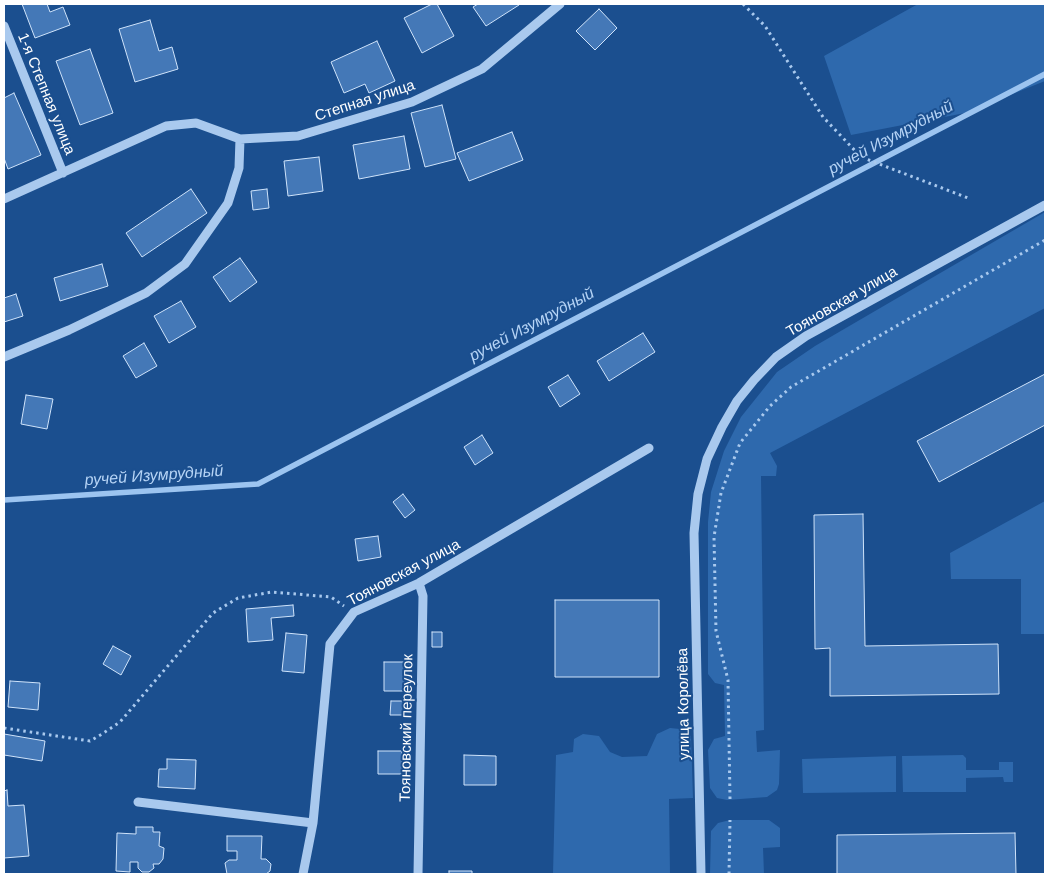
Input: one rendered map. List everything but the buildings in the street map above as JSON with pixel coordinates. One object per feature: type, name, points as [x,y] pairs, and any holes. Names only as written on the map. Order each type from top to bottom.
[{"type":"street","name":"Степная улица","points":[[4,199],[166,126],[196,123],[240,138],[298,136],[412,102],[482,68],[560,4]]},
{"type":"street","name":"1-я Степная улица","points":[[4,26],[63,173]]},
{"type":"street","points":[[4,357],[70,330],[146,293],[185,264],[228,203],[238,168],[240,138]]},
{"type":"street","name":"Тояновская улица","points":[[694,533],[698,494],[707,459],[737,401],[776,357],[806,336],[1045,205]]},
{"type":"street","name":"Тояновская улица","points":[[303,874],[313,823],[330,644],[354,612],[419,583],[648,448]]},
{"type":"street","name":"улица Королёва","points":[[694,533],[701,874]]},
{"type":"street","name":"Тояновский переулок","points":[[418,874],[423,596],[419,583]]},
{"type":"street","points":[[138,802],[313,823]]},
{"type":"path","points":[[743,4],[765,26],[823,117],[861,157],[968,198]]},
{"type":"path","points":[[730,800],[728,680],[716,631],[714,538],[721,493],[740,443],[770,406],[791,387],[1045,240]]},
{"type":"path","points":[[4,728],[90,741],[120,722],[213,612],[238,598],[272,592],[331,597],[354,612]]},
{"type":"path","points":[[729,874],[730,820]]},
{"type":"shaded area","points":[[918,4],[1045,4],[1045,81],[965,113],[851,135],[824,56]]},
{"type":"shaded area","points":[[1045,212],[1045,308],[770,453],[777,466],[776,476],[761,476],[764,730],[756,731],[757,752],[780,750],[779,784],[777,790],[767,797],[727,800],[717,798],[710,788],[708,750],[714,739],[725,736],[724,685],[715,683],[708,674],[708,522],[711,492],[724,451],[741,417],[777,372],[815,346]]},
{"type":"shaded area","points":[[1045,501],[1045,634],[1021,634],[1021,579],[951,579],[950,553]]},
{"type":"shaded area","points":[[670,728],[680,729],[691,736],[693,798],[669,799],[670,874],[553,874],[556,755],[573,752],[574,739],[583,734],[599,736],[610,752],[622,757],[647,756],[657,734]]},
{"type":"shaded area","points":[[963,755],[966,758],[966,770],[999,770],[999,762],[1013,762],[1013,782],[1004,782],[1003,777],[966,778],[966,792],[903,792],[902,756]]},
{"type":"shaded area","points":[[896,756],[896,792],[803,793],[802,759]]},
{"type":"shaded area","points":[[730,820],[769,820],[780,828],[780,847],[763,848],[764,874],[710,874],[711,831],[718,823]]},
{"type":"waterway","name":"ручей Изумрудный","points":[[4,500],[258,484],[1045,74]]}]
